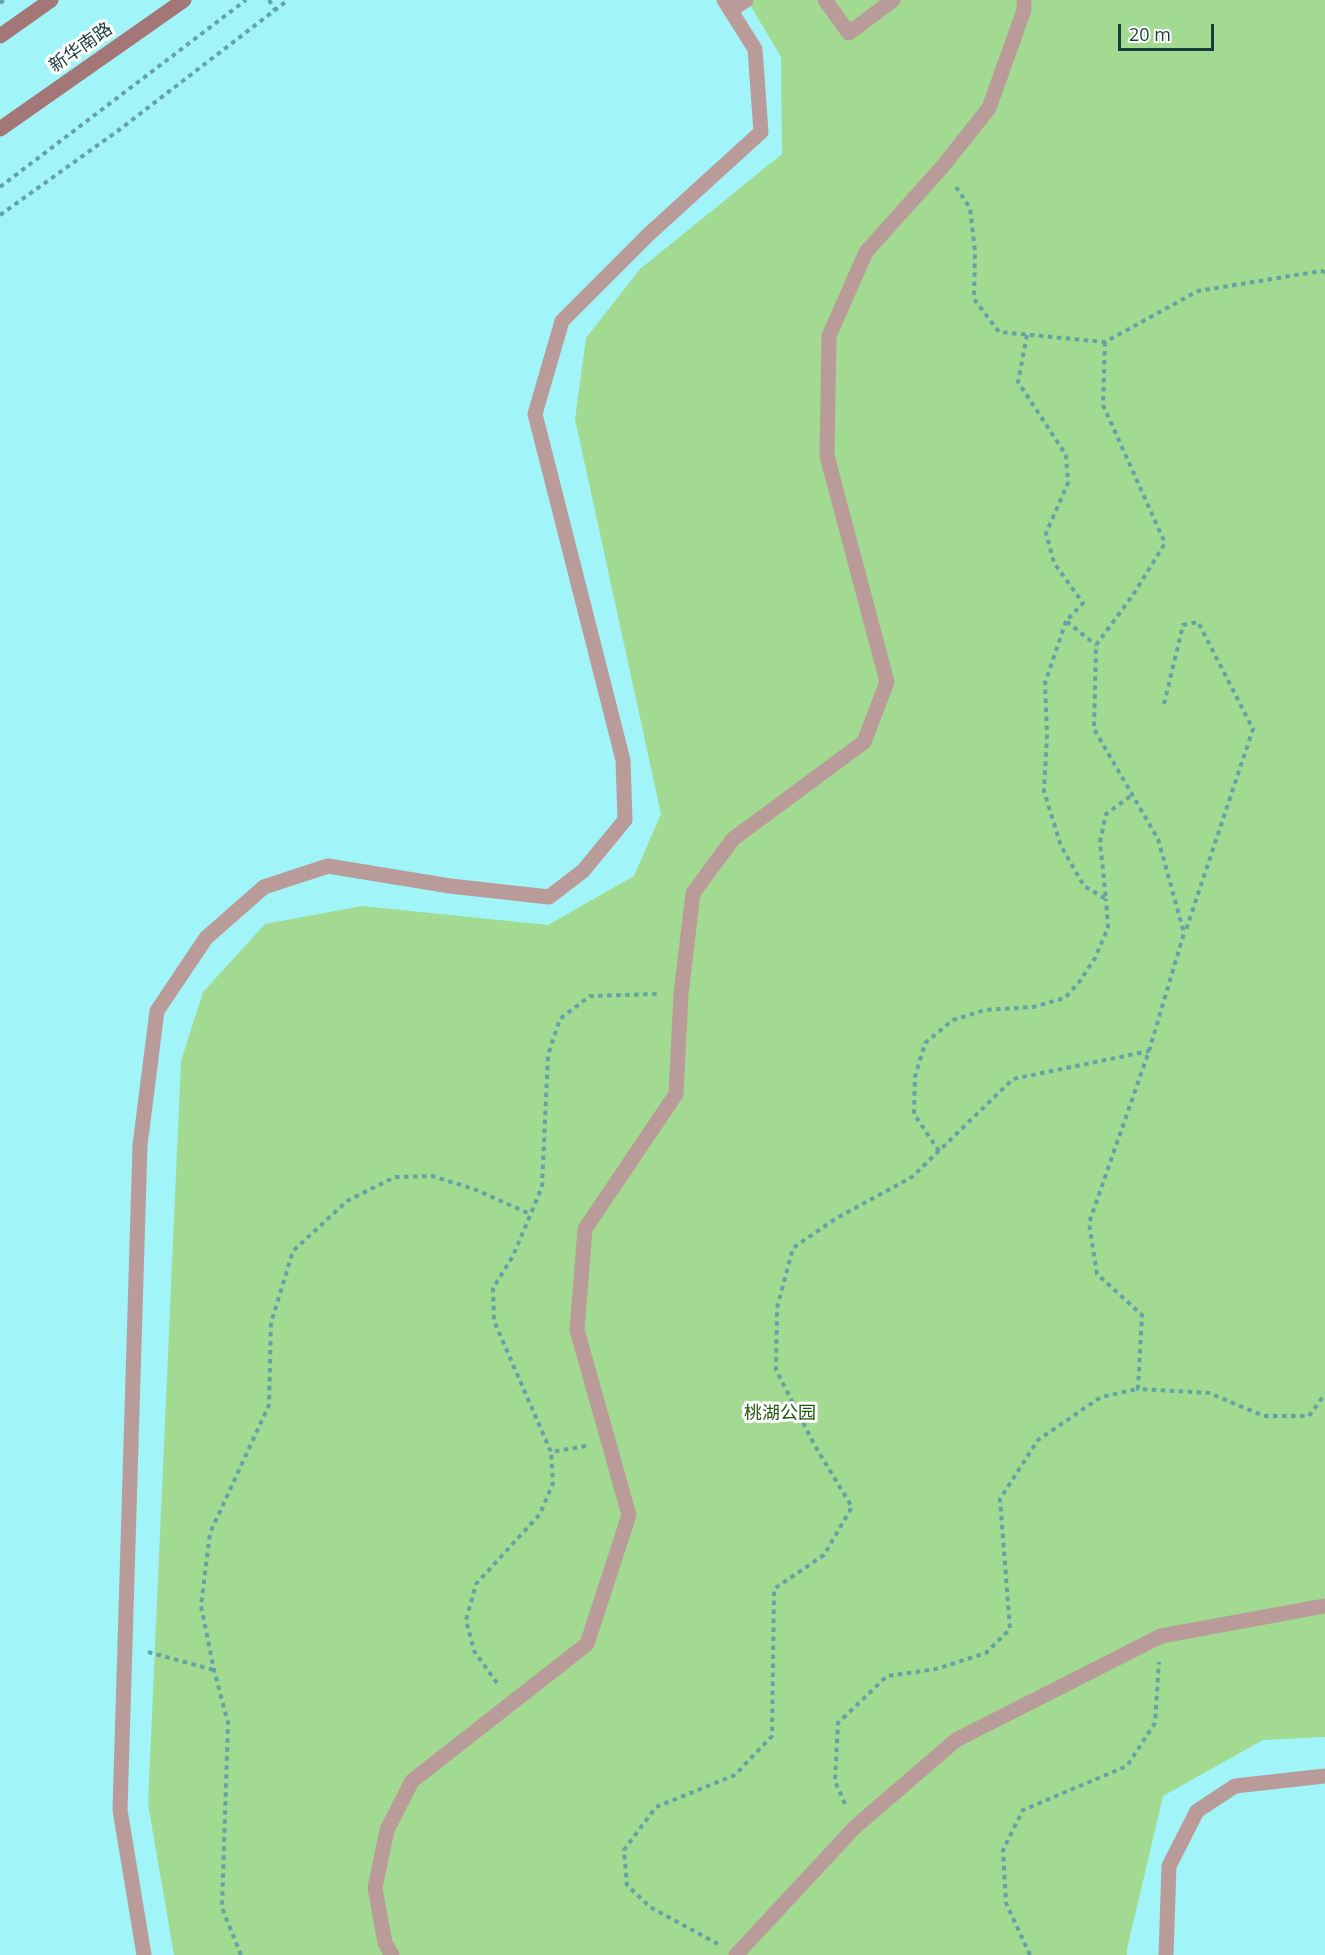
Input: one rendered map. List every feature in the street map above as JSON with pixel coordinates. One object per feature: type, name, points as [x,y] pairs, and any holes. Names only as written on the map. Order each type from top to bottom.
[{"type":"main road","points":[[0,36],[51,0]]},
{"type":"main road","name":"新华南路","points":[[0,129],[184,0]]},
{"type":"street","points":[[144,1955],[120,1810],[140,1145],[158,1011],[206,938],[264,887],[328,866],[450,886],[549,897],[583,871],[625,820],[623,760],[535,414],[562,321],[649,234],[761,132],[755,49],[727,5],[746,0]]},
{"type":"street","points":[[825,0],[849,33],[893,0]]},
{"type":"street","points":[[392,1955],[385,1942],[375,1888],[387,1830],[412,1781],[587,1644],[629,1515],[577,1330],[585,1229],[676,1094],[681,994],[693,893],[733,839],[864,742],[887,682],[827,456],[829,336],[866,252],[943,166],[989,108],[1024,10],[1024,0]]},
{"type":"street","points":[[736,1955],[855,1827],[956,1740],[1161,1636],[1325,1606]]},
{"type":"street","points":[[1166,1955],[1169,1866],[1197,1811],[1235,1786],[1325,1776]]},
{"type":"path","points":[[0,187],[246,0]]},
{"type":"path","points":[[269,0],[275,10]]},
{"type":"path","points":[[0,216],[119,130],[288,0]]},
{"type":"path","points":[[943,166],[970,208],[975,252],[974,299],[999,332],[1106,342],[1198,291],[1325,272]]},
{"type":"path","points":[[1027,334],[1018,382],[1066,455],[1068,483],[1046,533],[1054,562],[1083,603],[1066,621],[1045,683],[1047,735],[1044,791],[1060,846],[1083,886],[1106,900]]},
{"type":"path","points":[[1106,342],[1103,405],[1165,543],[1133,595],[1096,645],[1094,729],[1158,838],[1184,933]]},
{"type":"path","points":[[1066,621],[1096,645]]},
{"type":"path","points":[[1138,1389],[1142,1315],[1098,1274],[1089,1223],[1149,1051],[1184,933],[1253,729],[1198,622],[1183,625],[1164,704]]},
{"type":"path","points":[[939,1151],[914,1114],[915,1077],[925,1043],[953,1020],[985,1010],[1033,1007],[1065,998],[1080,981],[1095,957],[1108,928],[1100,842],[1106,814],[1132,795]]},
{"type":"path","points":[[511,1704],[474,1651],[466,1620],[476,1584],[540,1514],[553,1483],[551,1452],[494,1321],[493,1288],[513,1256],[542,1187],[548,1055],[560,1019],[590,996],[681,994]]},
{"type":"path","points":[[736,1955],[650,1907],[642,1900],[627,1885],[624,1850],[656,1807],[735,1775],[772,1736],[774,1589],[824,1555],[852,1507],[815,1446],[776,1370],[777,1308],[793,1248],[834,1219],[912,1178],[1013,1079],[1149,1051]]},
{"type":"path","points":[[241,1955],[222,1908],[228,1723],[201,1606],[210,1533],[269,1405],[271,1323],[293,1251],[347,1201],[395,1177],[432,1176],[474,1189],[530,1214]]},
{"type":"path","points":[[855,1827],[835,1780],[838,1723],[887,1676],[936,1669],[986,1653],[1010,1629],[1000,1499],[1038,1440],[1101,1397],[1138,1389],[1209,1393],[1264,1416],[1309,1416],[1325,1394]]},
{"type":"path","points":[[551,1452],[608,1443]]},
{"type":"path","points":[[1030,1955],[1006,1902],[1003,1850],[1023,1810],[1127,1766],[1155,1723],[1161,1636]]},
{"type":"path","points":[[125,1645],[214,1670]]},
{"type":"green space","name":"桃湖公园","points":[[747,0],[1325,0],[1325,1737],[1263,1740],[1163,1796],[1127,1955],[174,1955],[148,1804],[181,1061],[203,992],[265,924],[362,906],[548,925],[634,876],[661,814],[575,419],[586,338],[640,269],[782,154],[781,57]]}]
